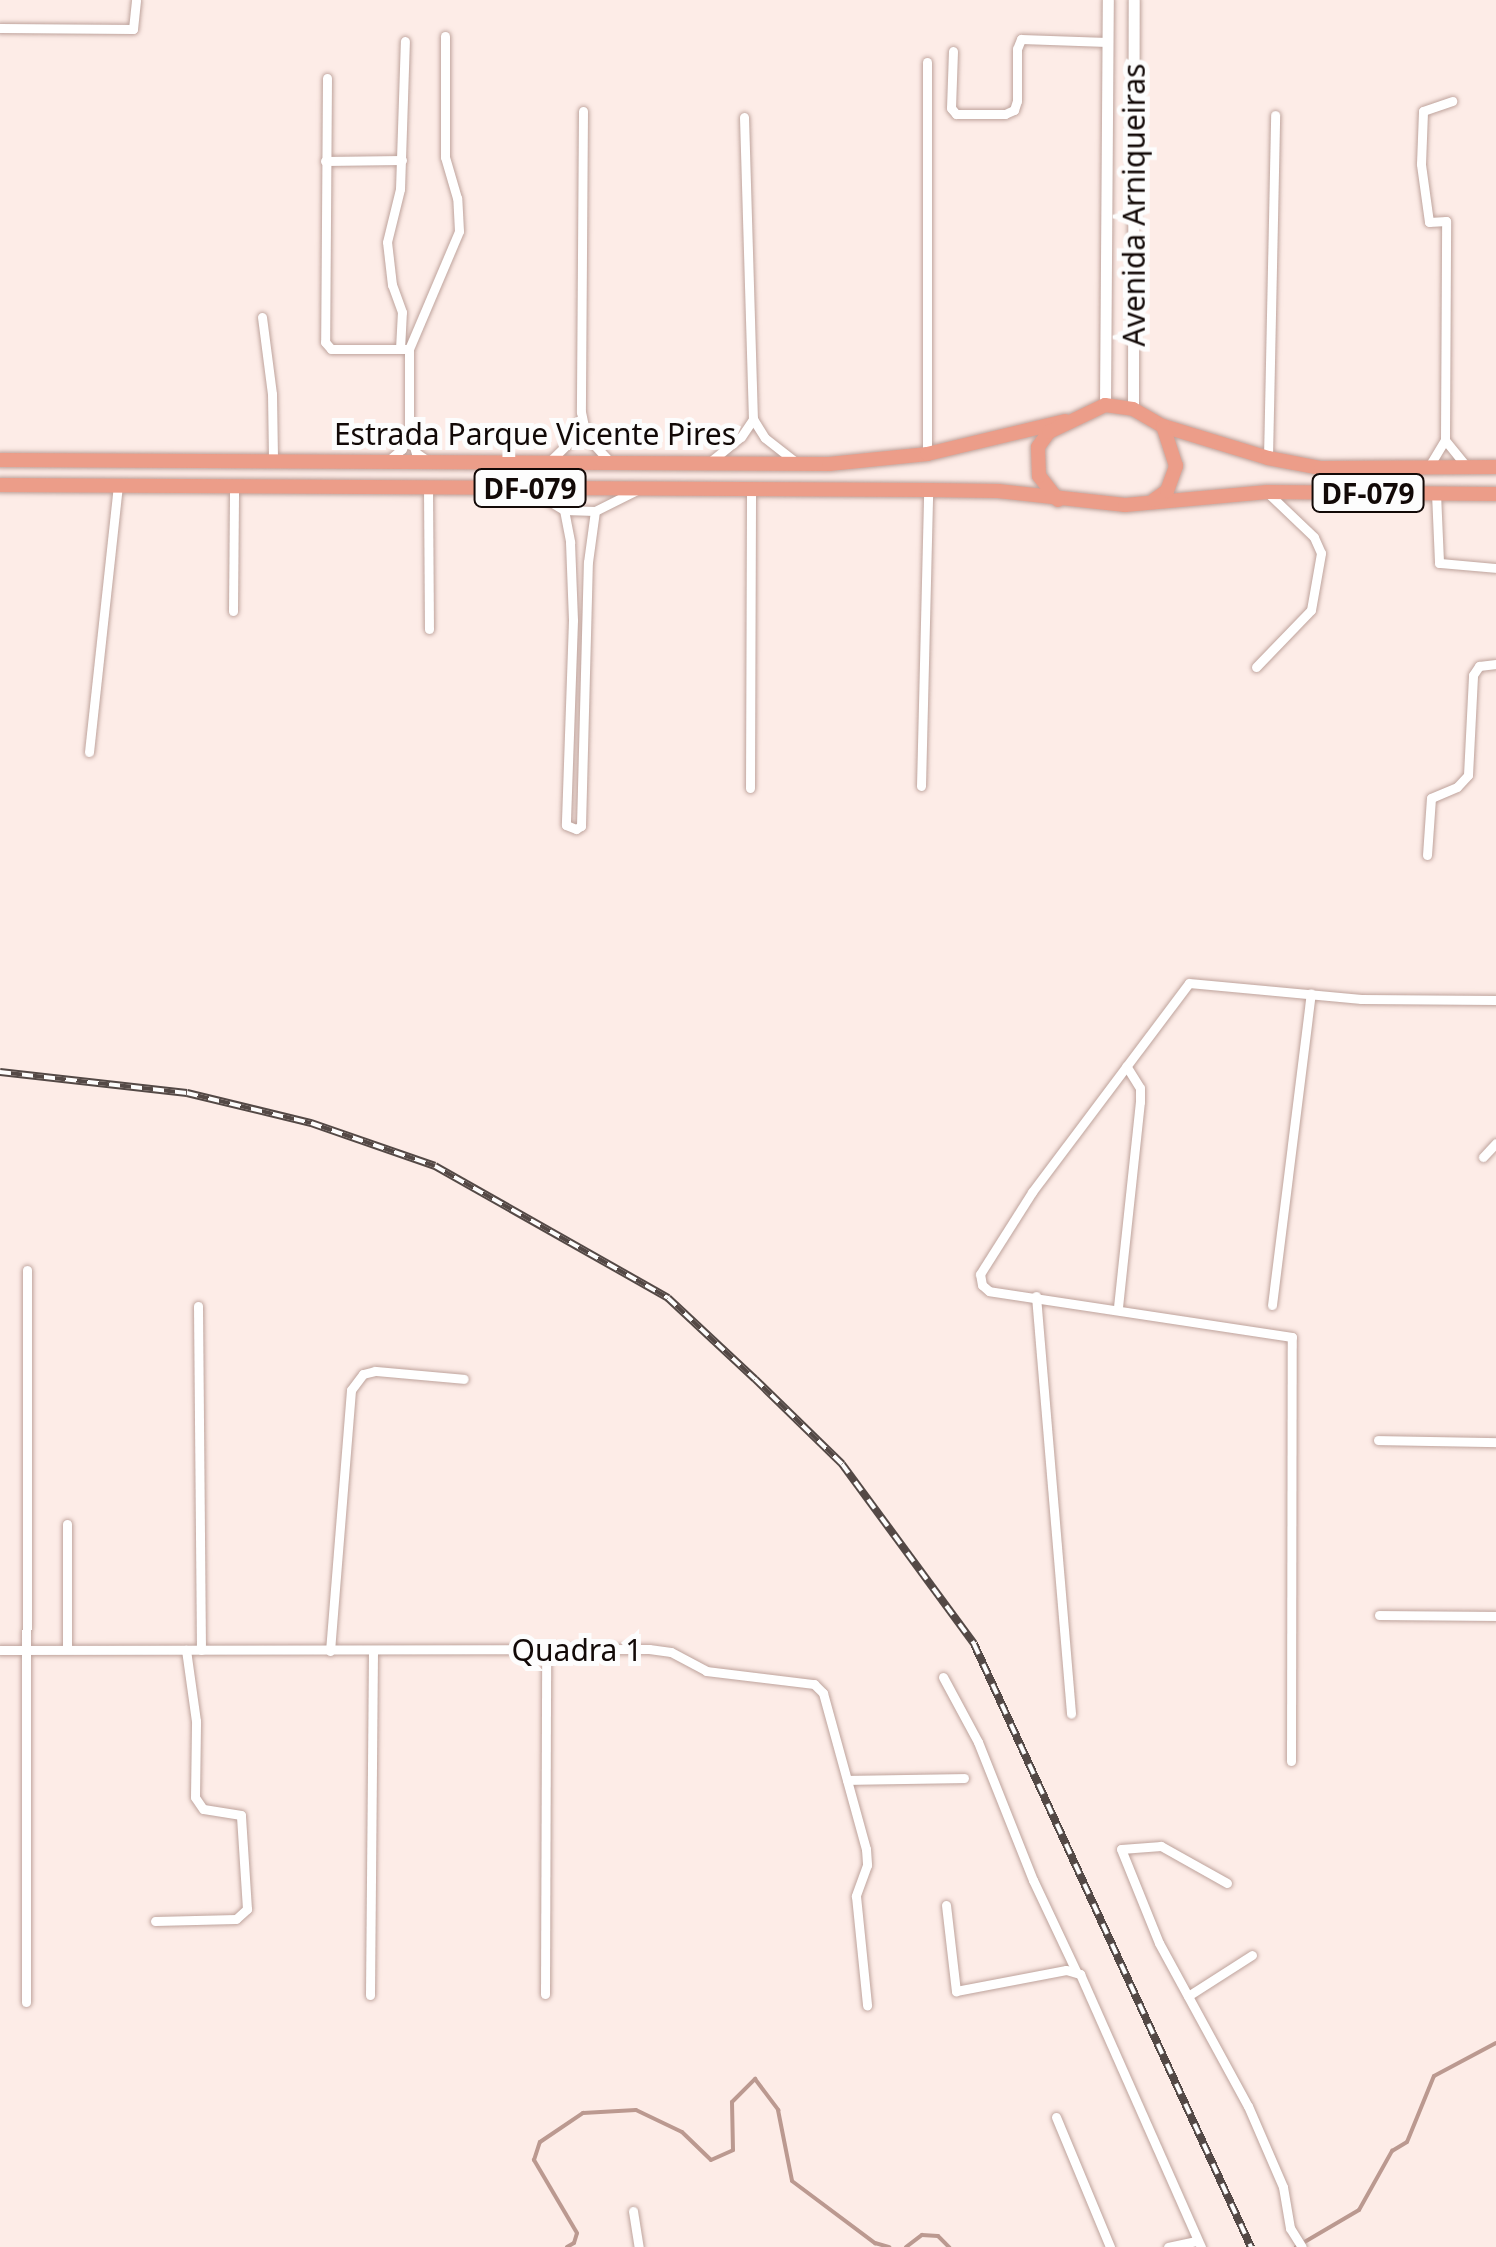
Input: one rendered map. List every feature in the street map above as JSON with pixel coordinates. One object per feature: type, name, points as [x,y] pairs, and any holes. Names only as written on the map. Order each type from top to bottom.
[{"type":"main road","name":"DF-079","points":[[1496,467],[1322,468],[1268,458],[1163,426],[1133,409],[1104,405],[1048,432],[1038,447],[1036,461],[1039,476],[1059,500],[1149,504],[1267,492],[1496,494]]},
{"type":"main road","name":"Estrada Parque Vicente Pires","points":[[0,460],[866,462],[927,454],[1065,422]]},
{"type":"main road","points":[[1149,504],[1167,491],[1176,466],[1163,426]]},
{"type":"main road","points":[[217,460],[218,485]]},
{"type":"main road","points":[[242,486],[248,460]]},
{"type":"main road","name":"Estrada Parque Vicente Pires","points":[[0,485],[928,490],[998,491],[1059,500]]},
{"type":"street","points":[[0,28],[133,29],[136,0]]},
{"type":"street","name":"Avenida Arniqueiras","points":[[1104,405],[1108,0]]},
{"type":"street","name":"Avenida Arniqueiras","points":[[1133,409],[1134,0]]},
{"type":"street","points":[[405,349],[459,232],[457,198],[445,157],[445,36]]},
{"type":"street","points":[[953,51],[952,108],[956,114],[1005,114],[1017,101],[1016,49],[1022,40],[1107,42]]},
{"type":"street","points":[[404,41],[398,205],[386,242],[389,274],[402,312],[409,432],[416,453],[426,459]]},
{"type":"street","points":[[926,62],[927,454]]},
{"type":"street","points":[[326,78],[325,342],[331,348],[405,349]]},
{"type":"street","points":[[1428,468],[1445,440],[1446,222],[1429,222],[1421,164],[1423,111],[1452,102]]},
{"type":"street","points":[[582,111],[582,412],[586,436],[609,460]]},
{"type":"street","points":[[1268,458],[1274,114]]},
{"type":"street","points":[[744,117],[753,419],[765,438],[797,462]]},
{"type":"street","points":[[325,161],[402,160]]},
{"type":"street","points":[[262,317],[272,394],[273,460]]},
{"type":"street","points":[[551,460],[572,440],[582,412]]},
{"type":"street","points":[[710,461],[741,438],[753,419]]},
{"type":"street","points":[[388,462],[402,448],[409,432]]},
{"type":"street","points":[[1445,440],[1466,466]]},
{"type":"street","points":[[89,752],[118,485]]},
{"type":"street","points":[[233,611],[242,486]]},
{"type":"street","points":[[428,488],[428,629]]},
{"type":"street","points":[[527,488],[564,510],[595,511],[641,488]]},
{"type":"street","points":[[750,788],[751,488]]},
{"type":"street","points":[[922,786],[928,490]]},
{"type":"street","points":[[1256,667],[1311,610],[1321,553],[1314,537],[1267,492]]},
{"type":"street","points":[[1436,494],[1439,563],[1496,568]]},
{"type":"street","points":[[564,510],[573,620],[566,825],[576,829],[581,826],[588,562],[595,511]]},
{"type":"street","points":[[571,563],[588,562]]},
{"type":"street","points":[[573,620],[586,620]]},
{"type":"street","points":[[1426,856],[1431,798],[1456,787],[1468,775],[1473,676],[1480,666],[1496,664]]},
{"type":"street","points":[[572,707],[585,707]]},
{"type":"street","points":[[1291,1762],[1294,1339],[1118,1308],[990,1291],[982,1285],[980,1274],[1032,1192],[1189,983],[1361,999],[1496,1000]]},
{"type":"street","points":[[1272,1305],[1311,992]]},
{"type":"street","points":[[1118,1308],[1140,1102],[1140,1088],[1126,1066]]},
{"type":"street","points":[[1483,1157],[1496,1142]]},
{"type":"street","points":[[26,2002],[27,1270]]},
{"type":"street","points":[[1036,1296],[1072,1714]]},
{"type":"street","points":[[198,1306],[201,1650]]},
{"type":"street","points":[[330,1651],[351,1390],[363,1374],[375,1371],[464,1379]]},
{"type":"street","points":[[1378,1440],[1496,1442]]},
{"type":"street","points":[[67,1524],[68,1649]]},
{"type":"street","points":[[1380,1615],[1496,1616]]},
{"type":"street","name":"Quadra 1","points":[[0,1650],[662,1650],[706,1671],[814,1684],[823,1693],[867,1858],[856,1896],[868,2005]]},
{"type":"street","points":[[154,1921],[236,1919],[246,1909],[241,1816],[204,1809],[195,1797],[196,1721],[186,1650]]},
{"type":"street","points":[[545,1994],[546,1650]]},
{"type":"street","points":[[370,1995],[374,1651]]},
{"type":"street","points":[[944,1677],[978,1742],[1033,1880],[1076,1971],[1090,1991],[1199,2244],[1168,2247]]},
{"type":"street","points":[[848,1780],[964,1778]]},
{"type":"street","points":[[1226,1882],[1161,1846],[1121,1849],[1159,1943],[1262,2139],[1283,2187],[1294,2235],[1302,2247]]},
{"type":"street","points":[[946,1905],[956,1991],[1076,1971]]},
{"type":"street","points":[[1188,1996],[1252,1955]]},
{"type":"street","points":[[1056,2117],[1110,2247]]},
{"type":"street","points":[[633,2211],[638,2247]]},
{"type":"waterway","points":[[1296,2247],[1359,2210],[1392,2151],[1407,2142],[1434,2076],[1496,2043]]},
{"type":"waterway","points":[[567,2247],[574,2243],[577,2233],[534,2160],[540,2142],[583,2113],[636,2110],[682,2132],[711,2160],[733,2150],[732,2102],[755,2079],[778,2110],[792,2181],[875,2243],[889,2247]]},
{"type":"waterway","points":[[906,2247],[922,2235],[938,2236],[949,2247]]},
{"type":"railway","points":[[0,1072],[187,1093],[311,1123],[435,1166],[668,1298],[755,1379],[842,1464],[974,1644],[1251,2247]]}]
